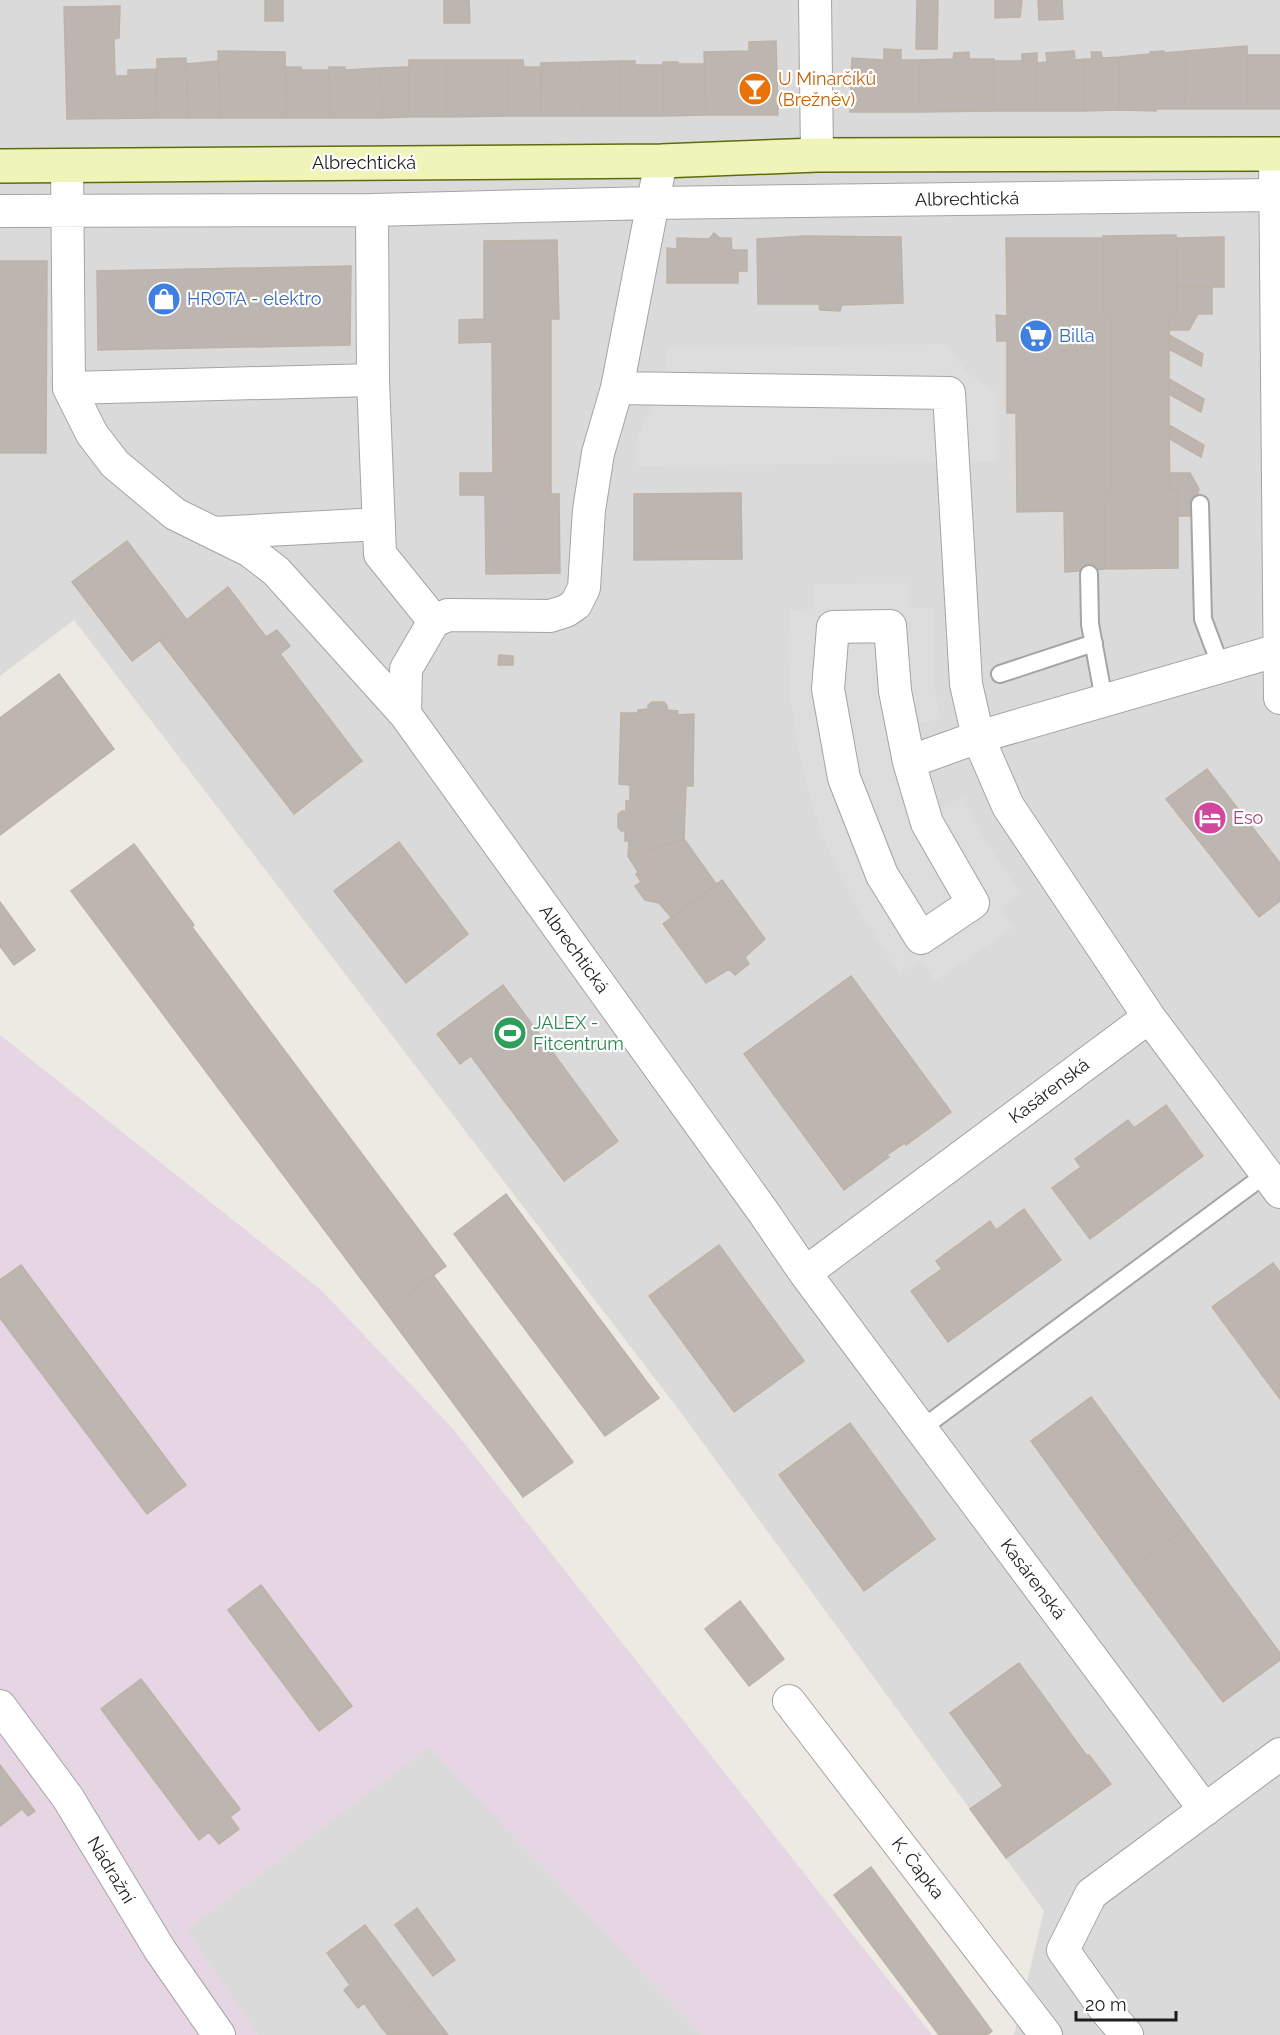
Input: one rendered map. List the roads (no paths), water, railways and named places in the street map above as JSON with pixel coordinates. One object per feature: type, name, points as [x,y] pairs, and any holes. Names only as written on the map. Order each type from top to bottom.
[{"type":"main road","name":"Albrechtická","points":[[0,166],[662,161],[817,155],[1278,154]]},
{"type":"street","points":[[814,0],[817,155]]},
{"type":"street","points":[[1278,154],[1280,698]]},
{"type":"street","points":[[405,714],[406,669],[434,621],[448,615],[550,616],[566,611],[576,604],[584,588],[589,510],[598,453],[617,388],[662,161]]},
{"type":"street","name":"Albrechtická","points":[[67,165],[69,388],[92,434],[115,464],[175,514],[249,550],[276,572],[405,714],[764,1213]]},
{"type":"street","name":"Albrechtická","points":[[0,211],[372,210],[653,203],[1278,195]]},
{"type":"street","points":[[372,210],[373,380],[380,554],[434,621]]},
{"type":"street","points":[[69,388],[373,380]]},
{"type":"street","points":[[617,388],[949,393],[966,684],[978,738],[1008,806],[1149,1017],[1273,1183]]},
{"type":"street","points":[[213,533],[379,524]]},
{"type":"street","points":[[890,626],[895,691],[909,762],[927,823],[973,903],[921,938],[882,875],[844,778],[828,690],[833,627],[890,626]]},
{"type":"street","points":[[909,762],[978,738],[1279,650]]},
{"type":"street","name":"Kasárenská","points":[[805,1273],[1149,1017]]},
{"type":"street","name":"Kasárenská","points":[[764,1213],[805,1273],[1204,1810]]},
{"type":"street","name":"K. Čapka","points":[[789,1701],[1046,2035]]},
{"type":"street","name":"Nádražní","points":[[0,1706],[68,1798],[160,1950],[219,2035]]},
{"type":"street","points":[[1127,2035],[1104,2008],[1063,1950],[1091,1894],[1280,1754]]},
{"type":"lane","points":[[1200,504],[1203,619],[1221,666]]},
{"type":"lane","points":[[1089,574],[1090,624],[1104,700]]},
{"type":"lane","points":[[1000,674],[1094,643]]},
{"type":"lane","points":[[921,1429],[1273,1183]]},
{"type":"place","name":"U Minarčíků (Brežněv)","points":[[755,89]]},
{"type":"place","name":"HROTA - elektro","points":[[164,299]]},
{"type":"place","name":"Billa","points":[[1036,336]]},
{"type":"place","name":"Eso","points":[[1210,818]]},
{"type":"place","name":"JALEX - Fitcentrum","points":[[510,1033]]}]
